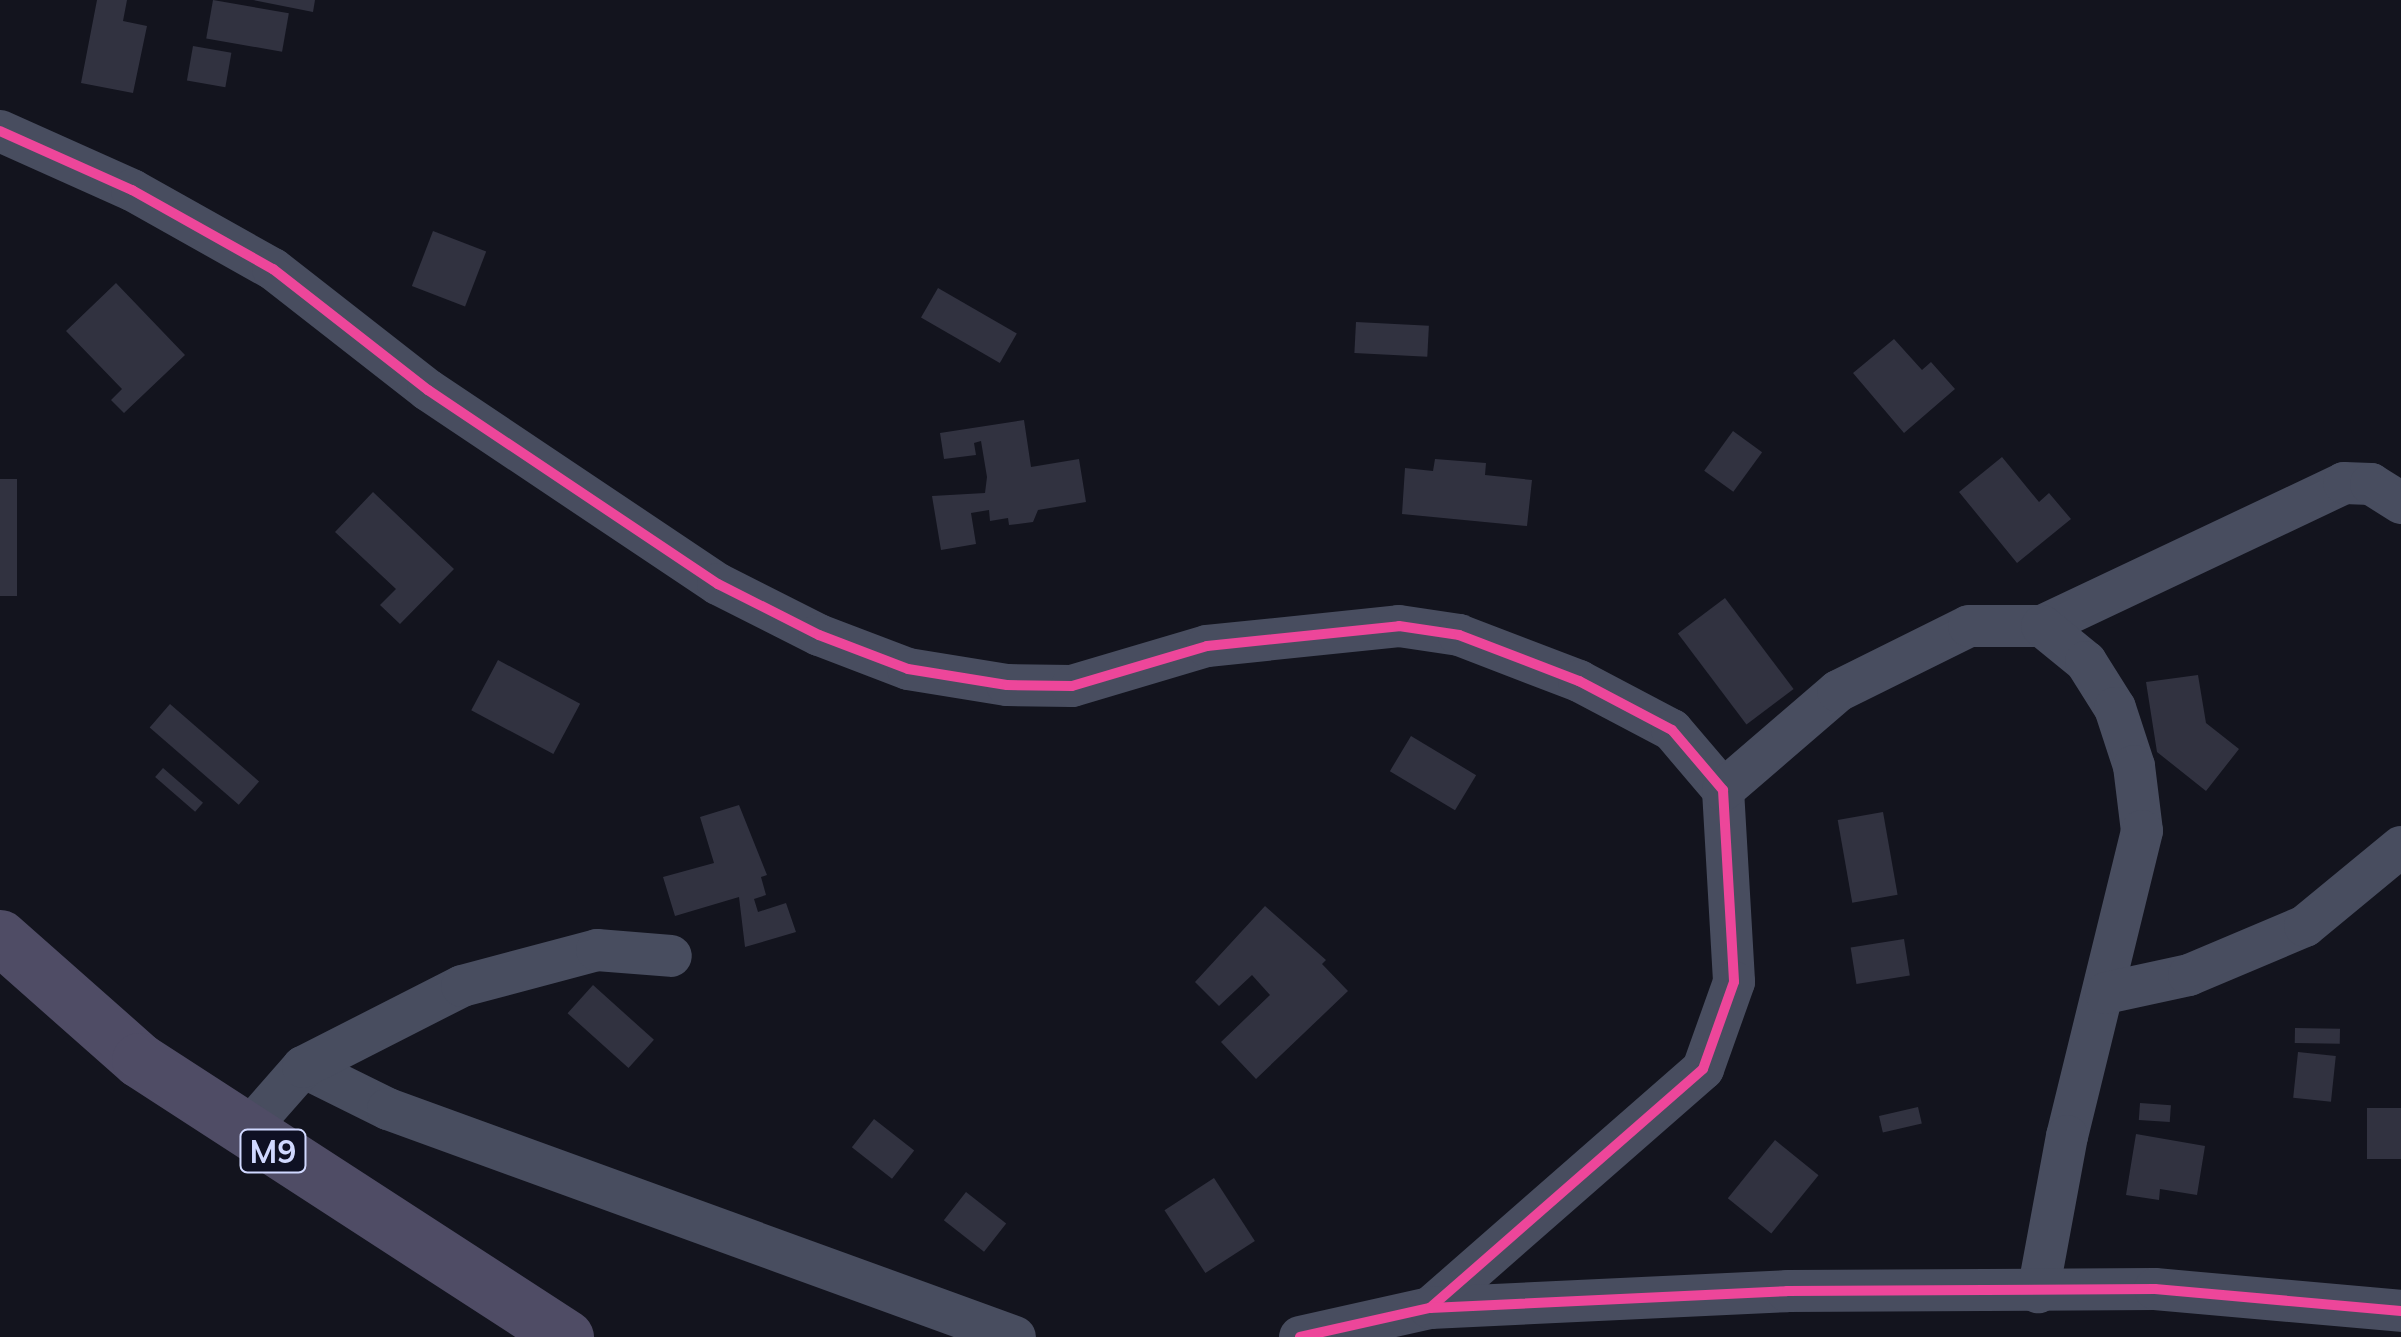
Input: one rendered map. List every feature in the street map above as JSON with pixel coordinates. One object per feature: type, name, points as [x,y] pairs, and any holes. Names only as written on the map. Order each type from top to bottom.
[{"type":"main road","name":"M9","points":[[0,937],[140,1060],[245,1133],[566,1337]]},
{"type":"street","points":[[0,131],[132,190],[273,269],[428,390],[718,584],[837,642],[908,668],[1007,685],[1072,686],[1207,646],[1399,626],[1459,635],[1579,681],[1672,730],[1723,790],[1734,982],[1704,1068],[1430,1308]]},
{"type":"street","points":[[1723,790],[1838,692],[1969,626],[2042,626],[2344,483],[2371,484],[2401,503]]},
{"type":"street","points":[[2038,1292],[2067,1136],[2106,993],[2142,831],[2134,766],[2114,708],[2086,662],[2042,626]]},
{"type":"street","points":[[2106,993],[2189,975],[2271,942],[2318,916],[2401,847]]},
{"type":"street","points":[[245,1133],[303,1066],[462,986],[597,950],[671,956]]},
{"type":"street","points":[[303,1066],[388,1109],[1015,1337]]},
{"type":"street","points":[[1300,1337],[1430,1308],[1788,1290],[2038,1292],[2155,1288],[2401,1311]]},
{"type":"building","points":[[97,0],[127,0],[123,21],[147,26],[133,93],[81,83]]},
{"type":"building","points":[[213,0],[289,13],[282,52],[206,38]]},
{"type":"building","points":[[253,0],[315,0],[313,12]]},
{"type":"building","points":[[193,46],[231,53],[225,87],[187,80]]},
{"type":"building","points":[[433,231],[486,251],[465,307],[412,286]]},
{"type":"building","points":[[116,283],[185,355],[124,413],[111,400],[122,389],[66,331]]},
{"type":"building","points":[[938,288],[1017,333],[1000,363],[921,317]]},
{"type":"building","points":[[1356,322],[1429,326],[1427,357],[1354,353]]},
{"type":"building","points":[[1894,339],[1922,370],[1931,362],[1955,389],[1904,433],[1853,373]]},
{"type":"building","points":[[1024,420],[1031,467],[1079,459],[1086,502],[1038,510],[1033,522],[1009,525],[1008,518],[990,521],[989,510],[971,513],[976,544],[941,550],[932,496],[985,493],[987,477],[981,441],[974,443],[976,455],[944,459],[940,433]]},
{"type":"building","points":[[1733,431],[1762,452],[1733,492],[1704,471]]},
{"type":"building","points":[[2002,457],[2039,502],[2049,493],[2071,519],[2017,563],[1959,492]]},
{"type":"building","points":[[1435,459],[1486,463],[1485,475],[1532,480],[1527,526],[1402,514],[1405,468],[1433,471]]},
{"type":"building","points":[[0,479],[17,479],[17,596],[0,596]]},
{"type":"building","points":[[373,492],[454,569],[400,624],[380,605],[396,589],[335,532]]},
{"type":"building","points":[[1725,598],[1794,689],[1746,725],[1678,634]]},
{"type":"building","points":[[498,660],[580,704],[553,754],[471,710]]},
{"type":"building","points":[[2198,675],[2206,723],[2239,749],[2206,791],[2157,752],[2146,682]]},
{"type":"building","points":[[170,704],[259,781],[239,805],[150,727]]},
{"type":"building","points":[[1411,736],[1476,775],[1455,810],[1390,771]]},
{"type":"building","points":[[163,768],[203,803],[195,812],[155,777]]},
{"type":"building","points":[[739,805],[767,875],[761,877],[766,895],[754,899],[758,912],[786,903],[796,932],[745,947],[739,897],[675,916],[663,877],[714,863],[700,817]]},
{"type":"building","points":[[1883,812],[1898,895],[1852,903],[1838,820]]},
{"type":"building","points":[[1265,906],[1326,960],[1322,964],[1348,991],[1256,1079],[1221,1042],[1270,995],[1252,975],[1219,1006],[1195,982]]},
{"type":"building","points":[[1904,939],[1910,976],[1856,984],[1851,947]]},
{"type":"building","points":[[593,985],[654,1040],[629,1068],[568,1013]]},
{"type":"building","points":[[2295,1028],[2340,1029],[2340,1044],[2295,1043]]},
{"type":"building","points":[[2298,1052],[2336,1056],[2331,1102],[2293,1098]]},
{"type":"building","points":[[2140,1103],[2171,1105],[2170,1122],[2139,1120]]},
{"type":"building","points":[[1918,1107],[1922,1124],[1883,1133],[1879,1116]]},
{"type":"building","points":[[2367,1108],[2401,1108],[2401,1159],[2367,1159]]},
{"type":"building","points":[[874,1119],[914,1150],[892,1179],[852,1147]]},
{"type":"building","points":[[2136,1134],[2205,1146],[2197,1195],[2160,1189],[2159,1200],[2126,1195]]},
{"type":"building","points":[[1775,1140],[1819,1175],[1771,1234],[1728,1198]]},
{"type":"building","points":[[1214,1178],[1255,1241],[1205,1273],[1165,1210]]},
{"type":"building","points":[[966,1192],[1006,1223],[984,1252],[944,1220]]},
{"type":"cycle path","points":[[0,131],[132,190],[273,269],[428,390],[718,584],[819,635],[908,669],[1007,685],[1072,686],[1207,646],[1399,626],[1459,635],[1579,681],[1672,730],[1723,790],[1734,982],[1703,1069],[1430,1308]]},
{"type":"cycle path","points":[[1300,1337],[1430,1308],[1787,1291],[2155,1289],[2401,1311]]}]
